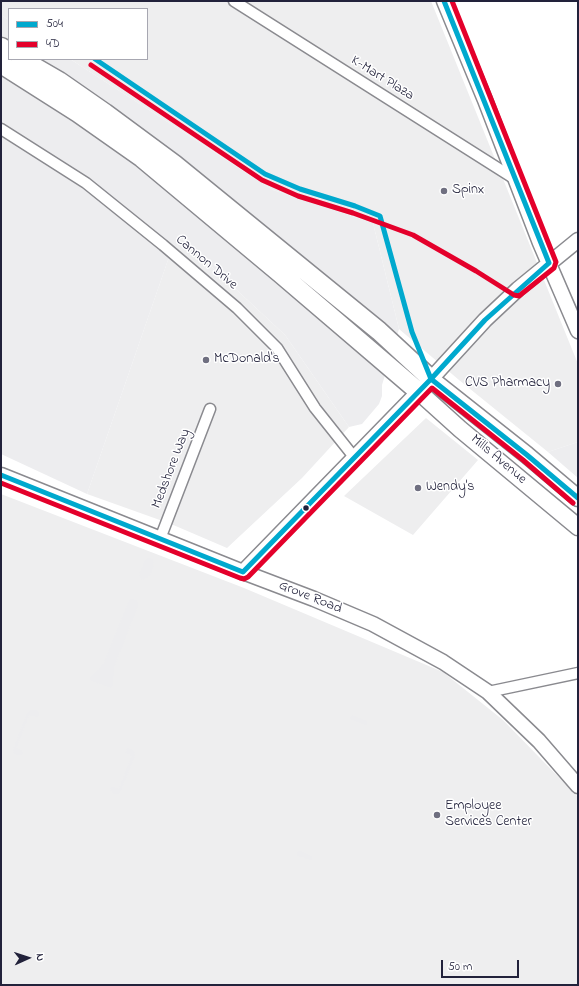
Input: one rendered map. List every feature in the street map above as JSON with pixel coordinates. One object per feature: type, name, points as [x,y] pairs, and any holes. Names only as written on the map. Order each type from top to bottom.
[{"type":"highway","points":[[23,60],[59,81],[168,159],[380,331],[431,379]]},
{"type":"highway","points":[[1,64],[78,112],[142,158],[419,392]]},
{"type":"main road","points":[[444,1],[485,100],[549,263],[578,331]]},
{"type":"main road","points":[[243,572],[419,392],[485,320],[549,263],[578,240]]},
{"type":"main road","name":"Mills Avenue","points":[[431,379],[527,455],[578,498]]},
{"type":"main road","name":"Mills Avenue","points":[[419,392],[578,527]]},
{"type":"main road","name":"Grove Road","points":[[1,474],[373,624],[443,662],[488,692],[538,741],[578,786]]},
{"type":"street","name":"K-Mart Plaza","points":[[234,1],[515,179]]},
{"type":"street","name":"Cannon Drive","points":[[1,129],[86,183],[163,244],[237,308],[277,348],[315,408],[354,457]]},
{"type":"street","name":"Medshore Way","points":[[160,539],[210,409]]},
{"type":"street","points":[[488,692],[578,673]]},
{"type":"shaded area","points":[[1,1],[431,1],[578,364],[578,442],[548,452],[399,329],[373,223],[273,190],[72,60],[148,60],[148,8],[8,8],[8,19],[1,15]]},
{"type":"shaded area","points":[[1,15],[8,19],[8,60],[72,60],[273,190],[373,223],[399,329],[382,385],[382,396],[379,404],[362,424],[349,427],[285,335],[182,239],[168,260],[87,494],[1,454]]},
{"type":"shaded area","points":[[182,239],[285,335],[349,427],[302,478],[227,548],[171,524],[87,494],[168,260]]},
{"type":"shaded area","points":[[426,418],[478,460],[413,535],[344,496]]},
{"type":"shaded area","points":[[578,442],[578,478],[548,452]]},
{"type":"shaded area","points":[[1,494],[244,588],[443,672],[503,720],[578,797],[578,985],[1,985]]},
{"type":"shaded area","points":[[149,558],[153,560],[151,573],[147,578],[141,579],[139,575],[145,561]]},
{"type":"shaded area","points":[[132,599],[137,600],[138,605],[114,667],[113,686],[111,688],[92,681],[90,678],[104,663],[129,601]]},
{"type":"shaded area","points":[[30,710],[35,710],[39,715],[36,717],[29,715],[16,748],[24,753],[22,755],[18,755],[14,753],[13,750]]},
{"type":"shaded area","points":[[352,715],[367,721],[367,724],[365,725],[350,719]]},
{"type":"shaded area","points":[[128,748],[133,750],[135,755],[119,794],[114,794],[110,788],[112,786],[119,789],[132,756],[125,752]]},
{"type":"shaded area","points":[[300,851],[312,856],[312,860],[297,856],[297,853]]},
{"type":"transit line","name":"504","points":[[1,475],[243,572],[431,379],[485,320],[549,263],[444,1]]},
{"type":"transit line","name":"4D","points":[[91,65],[262,180],[298,196],[353,213],[413,235],[476,271],[514,295],[519,296],[554,268],[556,262],[452,1]]},
{"type":"transit line","name":"504","points":[[96,60],[265,174],[300,189],[355,206],[380,216],[412,332],[431,379],[527,455],[578,498]]},
{"type":"transit line","name":"4D","points":[[1,483],[244,579],[248,577],[432,388],[523,460],[573,503]]},
{"type":"place","name":"Spinx","points":[[444,191]]},
{"type":"place","name":"McDonald's","points":[[206,360]]},
{"type":"place","name":"CVS Pharmacy","points":[[558,384]]},
{"type":"place","name":"Wendy's","points":[[418,488]]},
{"type":"place","name":"Employee Services Center","points":[[437,815]]}]
